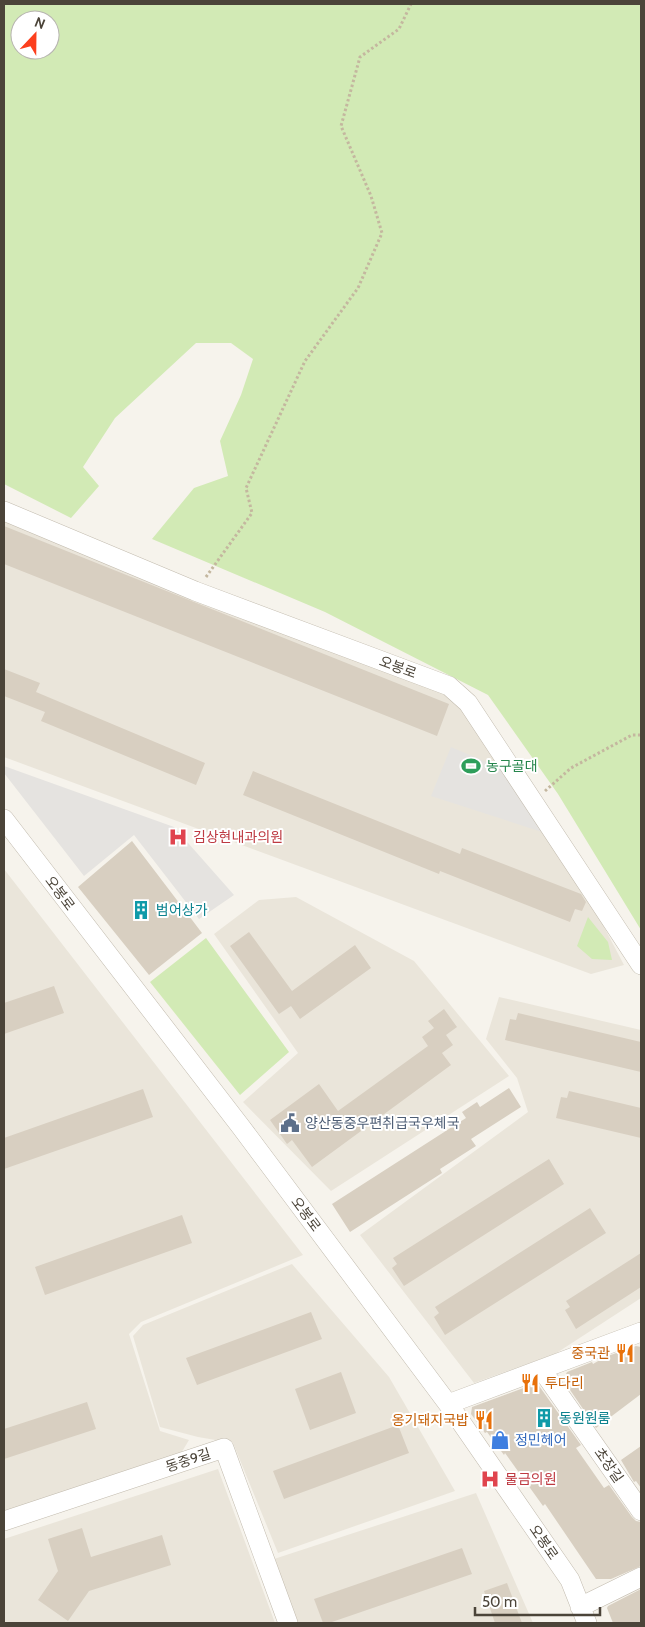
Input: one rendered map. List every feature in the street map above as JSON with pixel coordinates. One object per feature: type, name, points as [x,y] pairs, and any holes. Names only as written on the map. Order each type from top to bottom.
[{"type":"street","name":"오봉로","points":[[4,511],[195,592],[449,686],[468,703],[641,965]]},
{"type":"street","name":"오봉로","points":[[4,819],[241,1128],[448,1404],[570,1580],[583,1615]]},
{"type":"street","points":[[448,1404],[641,1334]]},
{"type":"street","name":"초장길","points":[[542,1370],[641,1511]]},
{"type":"street","name":"동중9길","points":[[4,1521],[224,1448],[288,1623]]},
{"type":"street","points":[[583,1615],[641,1577]]},
{"type":"path","points":[[195,592],[252,512],[246,488],[305,361],[358,288],[382,233],[371,196],[341,126],[360,57],[399,28],[411,4]]},
{"type":"path","points":[[533,802],[571,768],[632,735],[641,734]]},
{"type":"shaded area","points":[[4,517],[455,695],[582,885],[624,965],[591,974],[4,757]]},
{"type":"shaded area","points":[[451,747],[512,773],[542,832],[431,796]]},
{"type":"shaded area","points":[[4,766],[174,827],[234,895],[199,919],[134,835],[84,876],[4,773]]},
{"type":"shaded area","points":[[4,869],[303,1255],[141,1322],[129,1334],[160,1431],[189,1440],[180,1455],[4,1511]]},
{"type":"shaded area","points":[[296,897],[414,961],[509,1076],[331,1191],[243,1102],[298,1053],[214,934],[259,900]]},
{"type":"shaded area","points":[[499,997],[641,1030],[641,1298],[555,1354],[474,1383],[360,1235],[528,1112],[517,1078],[486,1039]]},
{"type":"shaded area","points":[[292,1264],[389,1377],[455,1491],[278,1553],[233,1443],[198,1437],[160,1427],[133,1336],[143,1325]]},
{"type":"shaded area","points":[[218,1469],[275,1623],[4,1623],[4,1539]]},
{"type":"shaded area","points":[[476,1493],[533,1623],[298,1623],[274,1559]]},
{"type":"green space","points":[[4,4],[641,4],[641,930],[558,794],[488,695],[325,612],[152,539],[194,488],[228,476],[220,441],[241,395],[253,359],[231,343],[196,343],[115,418],[83,467],[99,486],[71,518],[4,484]]},
{"type":"green space","points":[[588,917],[608,942],[612,960],[592,959],[577,946]]},
{"type":"green space","points":[[206,938],[289,1052],[240,1095],[150,982]]},
{"type":"building","points":[[4,526],[449,704],[437,736],[4,564]]},
{"type":"building","points":[[4,669],[40,683],[36,692],[205,763],[196,785],[41,721],[45,712],[4,696]]},
{"type":"building","points":[[253,771],[460,854],[462,848],[581,894],[586,902],[582,911],[575,909],[570,922],[440,871],[439,874],[243,795]]},
{"type":"building","name":"범어상가","points":[[132,841],[202,933],[149,975],[78,887]]},
{"type":"building","points":[[249,932],[292,991],[355,945],[371,968],[300,1019],[291,1006],[279,1014],[230,946]]},
{"type":"building","points":[[54,986],[64,1013],[4,1034],[4,1003]]},
{"type":"building","points":[[444,1009],[457,1027],[446,1035],[453,1045],[442,1053],[451,1065],[312,1167],[292,1140],[287,1144],[270,1120],[319,1084],[338,1111],[428,1046],[422,1037],[434,1028],[428,1021]]},
{"type":"building","points":[[518,1013],[641,1042],[641,1072],[505,1040],[510,1019],[516,1020]]},
{"type":"building","points":[[509,1088],[521,1107],[471,1139],[476,1146],[440,1169],[442,1173],[350,1232],[332,1204],[466,1118],[462,1112],[477,1102],[480,1107]]},
{"type":"building","points":[[143,1089],[153,1117],[4,1169],[4,1138]]},
{"type":"building","points":[[569,1091],[641,1108],[641,1138],[556,1118],[561,1097],[567,1098]]},
{"type":"building","points":[[549,1159],[564,1184],[404,1286],[392,1268],[397,1264],[393,1258]]},
{"type":"building","points":[[590,1208],[606,1233],[445,1335],[434,1317],[439,1313],[435,1307]]},
{"type":"building","points":[[182,1215],[192,1243],[45,1295],[35,1267]]},
{"type":"building","points":[[641,1253],[641,1287],[576,1329],[565,1310],[570,1307],[566,1301]]},
{"type":"building","points":[[311,1312],[322,1339],[197,1385],[186,1358]]},
{"type":"building","points":[[636,1346],[641,1347],[641,1394],[596,1428],[566,1384],[566,1374]]},
{"type":"building","points":[[341,1372],[356,1413],[310,1430],[295,1389]]},
{"type":"building","points":[[537,1383],[581,1445],[576,1448],[604,1488],[609,1485],[632,1517],[636,1521],[641,1522],[641,1566],[611,1579],[596,1579],[545,1504],[543,1506],[505,1453],[504,1455],[471,1414],[472,1407]]},
{"type":"building","points":[[87,1402],[96,1429],[4,1459],[4,1429]]},
{"type":"building","points":[[398,1425],[409,1453],[284,1499],[273,1471]]},
{"type":"building","points":[[641,1446],[641,1488],[636,1481],[634,1482],[621,1460]]},
{"type":"building","points":[[82,1528],[91,1557],[162,1535],[171,1565],[89,1591],[68,1621],[38,1600],[58,1571],[48,1539]]},
{"type":"building","points":[[462,1548],[472,1574],[329,1623],[323,1623],[314,1599]]},
{"type":"building","points":[[507,1583],[522,1623],[495,1623],[484,1591]]},
{"type":"building","points":[[641,1589],[641,1623],[613,1623],[607,1608],[608,1606]]},
{"type":"place","name":"농구골대","points":[[471,766]]},
{"type":"place","name":"김상현내과의원","points":[[178,837]]},
{"type":"place","name":"범어상가","points":[[141,910]]},
{"type":"place","name":"양산동중우편취급국우체국","points":[[290,1123]]},
{"type":"place","name":"중국관","points":[[625,1353]]},
{"type":"place","name":"투다리","points":[[530,1383]]},
{"type":"place","name":"동원원룸","points":[[544,1418]]},
{"type":"place","name":"옹기돼지국밥","points":[[484,1420]]},
{"type":"place","name":"정민헤어","points":[[500,1440]]},
{"type":"place","name":"물금의원","points":[[490,1479]]}]
